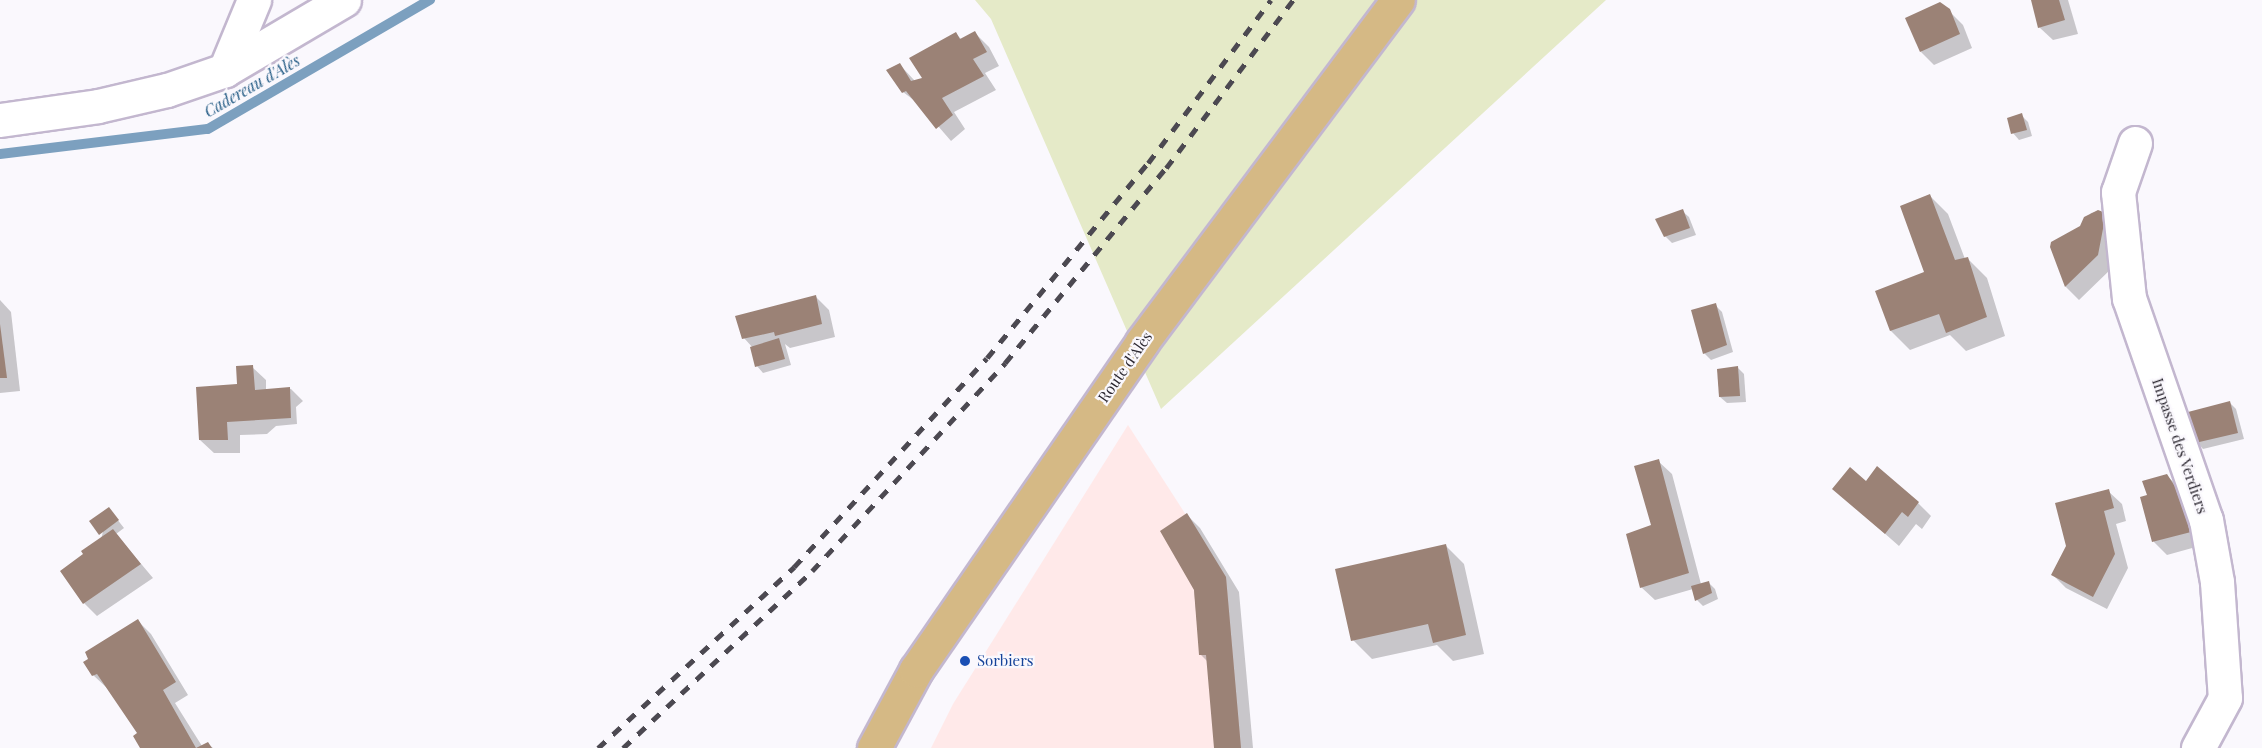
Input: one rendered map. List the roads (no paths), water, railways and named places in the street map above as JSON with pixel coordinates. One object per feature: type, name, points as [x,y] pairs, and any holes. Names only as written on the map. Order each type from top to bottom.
[{"type":"main road","name":"Route d'Alès","points":[[874,748],[916,670],[1135,351],[1398,0]]},
{"type":"street","points":[[225,70],[254,0]]},
{"type":"street","points":[[0,120],[98,106],[167,90],[225,70],[344,0]]},
{"type":"street","name":"Impasse des Verdiers","points":[[2135,143],[2118,192],[2129,298],[2206,520],[2217,582],[2224,698],[2198,748]]},
{"type":"waterway","name":"Cadereau d'Alès","points":[[0,154],[208,129],[430,0]]},
{"type":"railway","points":[[598,748],[794,567],[987,358],[1148,163],[1271,0]]},
{"type":"railway","points":[[623,748],[812,571],[1005,363],[1166,168],[1293,0]]},
{"type":"place","name":"Sorbiers","points":[[965,661]]}]
